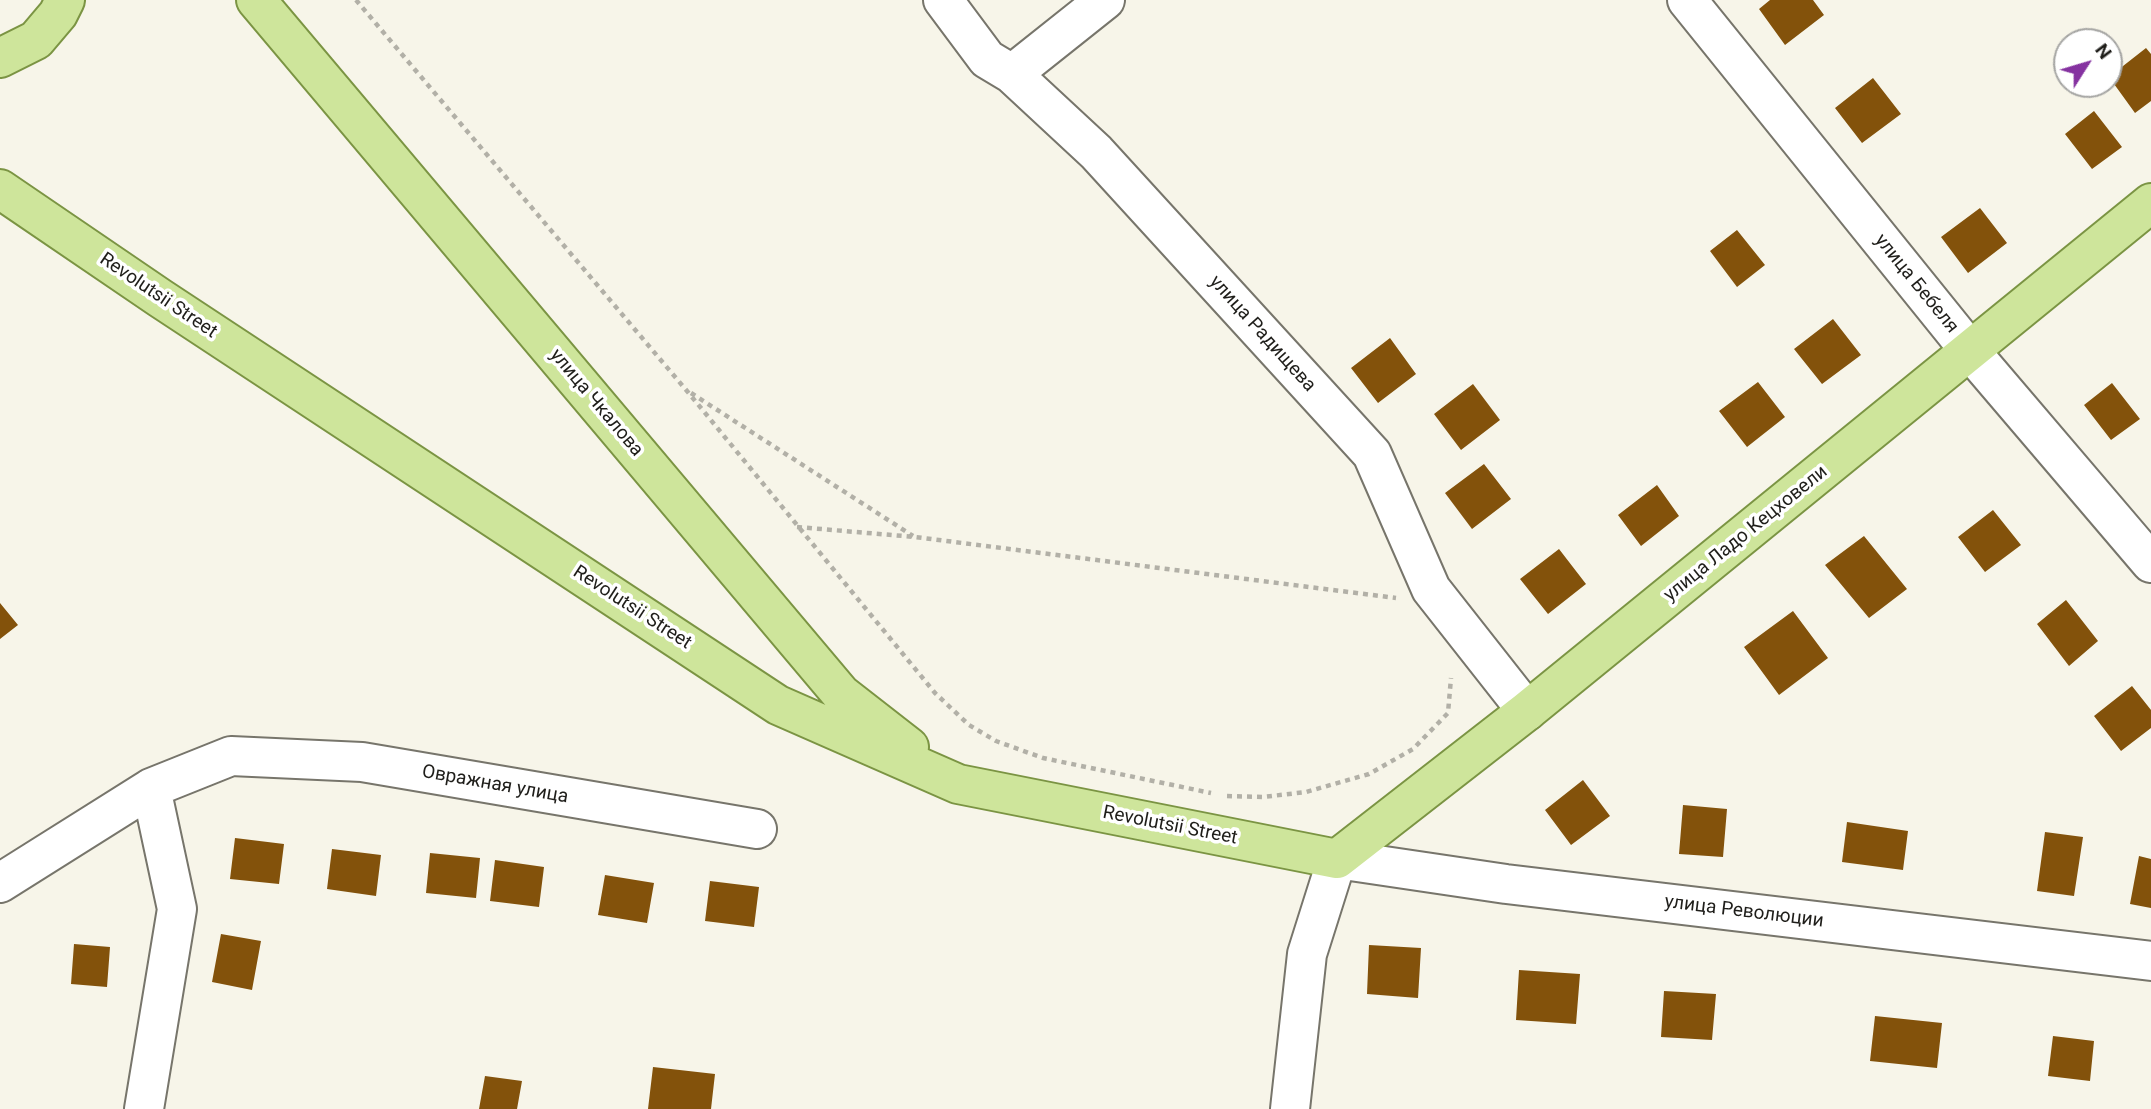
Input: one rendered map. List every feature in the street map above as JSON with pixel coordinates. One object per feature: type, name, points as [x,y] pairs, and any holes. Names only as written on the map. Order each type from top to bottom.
[{"type":"main road","points":[[0,58],[36,40],[58,14],[65,0]]},
{"type":"main road","name":"улица Чкалова","points":[[256,0],[841,694],[957,785]]},
{"type":"main road","name":"Revolutsii Street","points":[[0,189],[160,298],[778,705],[957,785],[1337,859]]},
{"type":"main road","name":"улица Ладо Кецховели","points":[[1337,859],[1527,711],[2151,203]]},
{"type":"street","name":"улица Радищева","points":[[943,0],[987,60],[1012,74],[1096,152],[1372,454],[1431,589],[1527,711]]},
{"type":"street","points":[[1012,74],[1105,0]]},
{"type":"street","name":"улица Бебеля","points":[[1687,0],[1971,352],[2151,563]]},
{"type":"street","name":"Овражная улица","points":[[151,788],[231,755],[362,762],[757,829]]},
{"type":"street","points":[[0,883],[151,788],[177,909],[144,1109]]},
{"type":"street","points":[[1290,1109],[1307,954],[1337,859]]},
{"type":"street","name":"улица Революции","points":[[1337,859],[1506,884],[2151,961]]},
{"type":"path","points":[[356,0],[687,391],[936,693],[969,725],[996,741],[1043,758],[1228,796],[1263,797],[1306,792],[1369,774],[1413,749],[1448,713],[1452,672]]},
{"type":"path","points":[[687,391],[915,537]]},
{"type":"path","points":[[797,527],[915,537],[1401,599]]},
{"type":"building","points":[[1770,0],[1813,0],[1824,15],[1785,45],[1759,9]]},
{"type":"building","points":[[2146,48],[2151,54],[2151,101],[2135,113],[2123,96],[2123,66]]},
{"type":"building","points":[[1873,78],[1901,114],[1862,143],[1835,108]]},
{"type":"building","points":[[2094,111],[2122,147],[2092,169],[2065,134]]},
{"type":"building","points":[[1980,208],[2007,243],[1968,273],[1941,237]]},
{"type":"building","points":[[1737,230],[1765,265],[1737,287],[1710,251]]},
{"type":"building","points":[[1833,319],[1861,355],[1822,384],[1794,349]]},
{"type":"building","points":[[1390,338],[1416,374],[1378,403],[1351,368]]},
{"type":"building","points":[[1758,382],[1785,417],[1747,447],[1719,411]]},
{"type":"building","points":[[2112,383],[2140,419],[2111,440],[2084,405]]},
{"type":"building","points":[[1473,384],[1500,420],[1461,450],[1434,414]]},
{"type":"building","points":[[1484,464],[1511,499],[1472,529],[1445,493]]},
{"type":"building","points":[[1657,485],[1679,516],[1641,546],[1618,515]]},
{"type":"building","points":[[1993,510],[2021,545],[1985,572],[1958,537]]},
{"type":"building","points":[[1864,536],[1907,589],[1869,618],[1825,565]]},
{"type":"building","points":[[1559,549],[1586,584],[1548,614],[1520,579]]},
{"type":"building","points":[[2066,600],[2098,641],[2069,666],[2037,624]]},
{"type":"building","points":[[0,603],[18,625],[0,639]]},
{"type":"building","points":[[1793,611],[1828,658],[1779,695],[1744,647]]},
{"type":"building","points":[[2132,686],[2151,710],[2151,728],[2121,751],[2094,716]]},
{"type":"building","points":[[1583,780],[1610,816],[1571,845],[1545,810]]},
{"type":"building","points":[[1683,805],[1727,809],[1723,857],[1679,854]]},
{"type":"building","points":[[1847,822],[1908,831],[1903,870],[1842,862]]},
{"type":"building","points":[[2045,832],[2083,837],[2074,896],[2037,891]]},
{"type":"building","points":[[235,838],[284,844],[279,884],[230,879]]},
{"type":"building","points":[[332,849],[381,855],[376,896],[327,889]]},
{"type":"building","points":[[430,853],[480,858],[476,898],[426,893]]},
{"type":"building","points":[[2139,856],[2151,859],[2151,908],[2130,904]]},
{"type":"building","points":[[495,860],[544,867],[539,907],[490,901]]},
{"type":"building","points":[[605,875],[654,883],[647,923],[598,915]]},
{"type":"building","points":[[710,881],[759,887],[754,927],[705,921]]},
{"type":"building","points":[[221,934],[261,941],[252,990],[212,982]]},
{"type":"building","points":[[74,944],[110,947],[107,987],[71,984]]},
{"type":"building","points":[[1369,945],[1421,948],[1418,998],[1367,994]]},
{"type":"building","points":[[1519,970],[1580,974],[1576,1024],[1516,1020]]},
{"type":"building","points":[[1664,991],[1716,994],[1712,1040],[1661,1037]]},
{"type":"building","points":[[1875,1016],[1942,1023],[1937,1068],[1870,1061]]},
{"type":"building","points":[[2053,1036],[2094,1041],[2090,1081],[2048,1076]]},
{"type":"building","points":[[653,1067],[715,1074],[711,1109],[648,1109]]},
{"type":"building","points":[[485,1076],[522,1081],[517,1109],[479,1109]]}]
